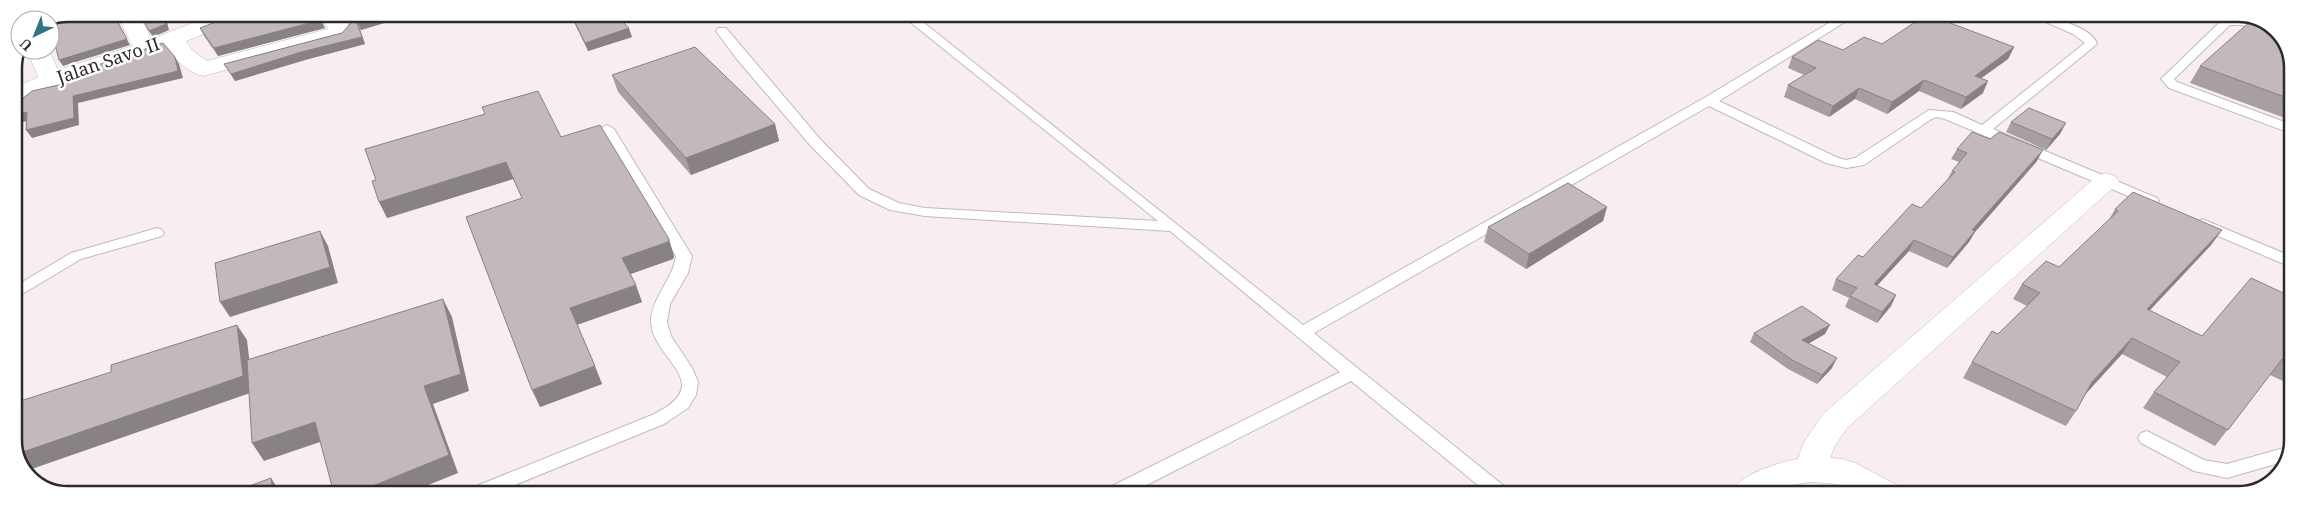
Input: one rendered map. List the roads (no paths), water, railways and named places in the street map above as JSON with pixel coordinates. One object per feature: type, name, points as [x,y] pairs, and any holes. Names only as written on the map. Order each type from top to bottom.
[{"type":"street","points":[[131,22],[146,48]]},
{"type":"street","name":"Jalan Savo II","points":[[22,96],[31,89],[50,80],[146,48],[214,22]]},
{"type":"street","points":[[173,38],[184,55],[203,70],[336,34],[340,30],[335,22]]},
{"type":"street","points":[[42,60],[50,80]]},
{"type":"street","points":[[1810,469],[1820,442],[1835,421],[2106,182]]},
{"type":"street","points":[[1762,486],[1784,474],[1810,469],[1843,472],[1870,486]]},
{"type":"lane","points":[[916,22],[1174,227],[1492,486]]},
{"type":"lane","points":[[1303,332],[1709,101],[1839,22]]},
{"type":"lane","points":[[1984,130],[2091,44],[2090,39],[2078,31],[2054,22]]},
{"type":"lane","points":[[2226,22],[2167,79],[2173,85],[2284,127]]},
{"type":"lane","points":[[722,31],[815,142],[864,192],[879,201],[895,207],[925,212],[1174,227]]},
{"type":"lane","points":[[1709,101],[1831,160],[1846,164],[1859,162],[1934,113],[1948,116],[2168,209]]},
{"type":"lane","points":[[494,486],[646,424],[681,406],[688,395],[690,382],[659,324],[663,302],[670,288],[680,276],[684,265],[684,256],[607,129]]},
{"type":"lane","points":[[2186,217],[2284,260]]},
{"type":"lane","points":[[23,289],[76,256],[157,233]]},
{"type":"lane","points":[[1128,486],[1352,373]]},
{"type":"lane","points":[[2147,438],[2200,466],[2226,471],[2282,456]]}]
